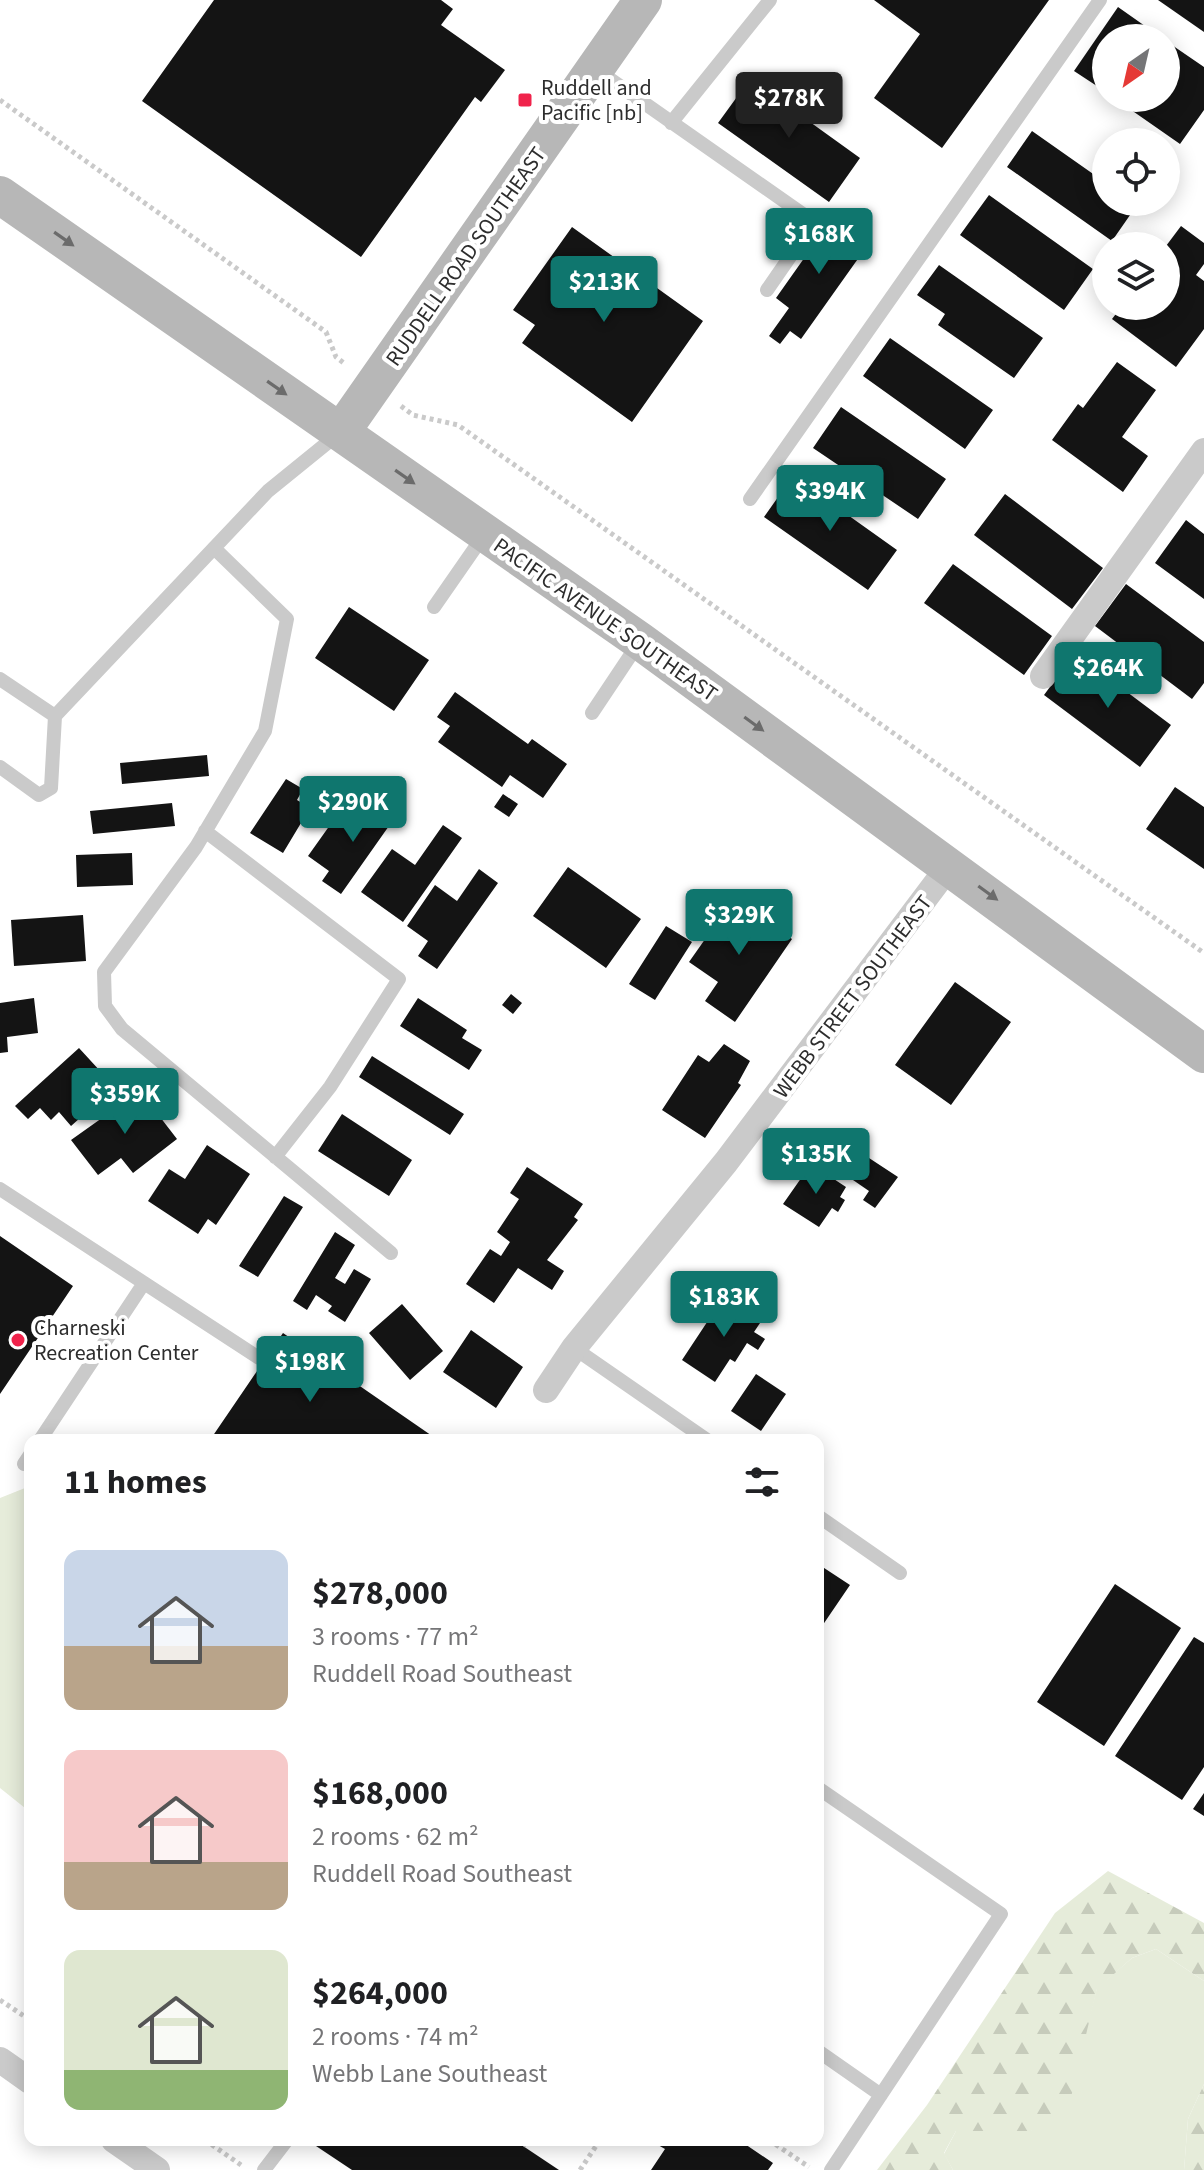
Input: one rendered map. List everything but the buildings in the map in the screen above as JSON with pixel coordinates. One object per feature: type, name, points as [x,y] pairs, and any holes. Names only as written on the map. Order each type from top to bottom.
[{"type":"main road","name":"RUDDELL ROAD SOUTHEAST","points":[[341,432],[595,68],[632,4]]},
{"type":"main road","name":"PACIFIC AVENUE SOUTHEAST","points":[[0,195],[640,641],[950,865],[1204,1054]]},
{"type":"street","points":[[1043,676],[1204,451]]},
{"type":"street","name":"WEBB STREET SOUTHEAST","points":[[546,1390],[574,1348],[726,1162],[950,865]]},
{"type":"street","points":[[0,2060],[24,2077]]},
{"type":"street","points":[[123,2146],[157,2170]]},
{"type":"lane","points":[[671,123],[770,0]]},
{"type":"lane","points":[[750,499],[1100,0]]},
{"type":"lane","points":[[595,68],[814,222],[767,290]]},
{"type":"lane","points":[[0,767],[39,795],[51,788],[55,716],[268,491],[341,432]]},
{"type":"lane","points":[[434,607],[485,533]]},
{"type":"lane","points":[[214,548],[287,619],[265,731],[205,831],[104,972],[105,1006],[122,1029],[391,1253]]},
{"type":"lane","points":[[592,713],[640,641]]},
{"type":"lane","points":[[0,679],[55,716]]},
{"type":"lane","points":[[205,831],[399,979],[330,1087],[275,1157]]},
{"type":"lane","points":[[0,1189],[259,1358]]},
{"type":"lane","points":[[44,1434],[144,1283]]},
{"type":"lane","points":[[574,1348],[698,1434]]},
{"type":"lane","points":[[824,1520],[900,1573]]},
{"type":"lane","points":[[824,1792],[1001,1914],[831,2170]]},
{"type":"lane","points":[[824,2055],[881,2095]]},
{"type":"lane","points":[[264,2170],[282,2146]]},
{"type":"path","points":[[0,100],[326,332],[336,357],[413,415],[458,425],[1204,953]]},
{"type":"path","points":[[0,2000],[24,2016]]},
{"type":"path","points":[[214,2146],[249,2170]]},
{"type":"path","points":[[580,2170],[596,2146]]},
{"type":"path","points":[[778,2146],[813,2170]]},
{"type":"green space","points":[[24,1488],[24,1807],[0,1788],[0,1498]]},
{"type":"green space","points":[[1108,1871],[1204,1923],[1204,1981],[1156,1949],[1132,1958],[1097,1989],[1066,2118],[1031,2131],[956,2131],[944,2153],[953,2170],[877,2170],[927,2105],[1055,1913]]},
{"type":"green space","points":[[1156,1949],[1204,1981],[1204,2084],[1188,2119],[1184,2170],[953,2170],[944,2154],[956,2131],[1031,2131],[1081,2050],[1097,1988],[1132,1958]]},
{"type":"green space","points":[[1204,2084],[1204,2170],[1184,2170],[1188,2119]]},
{"type":"place","name":"Ruddell and Pacific [nb]","points":[[525,100]]},
{"type":"place","name":"Charneski Recreation Center","points":[[18,1340]]}]
